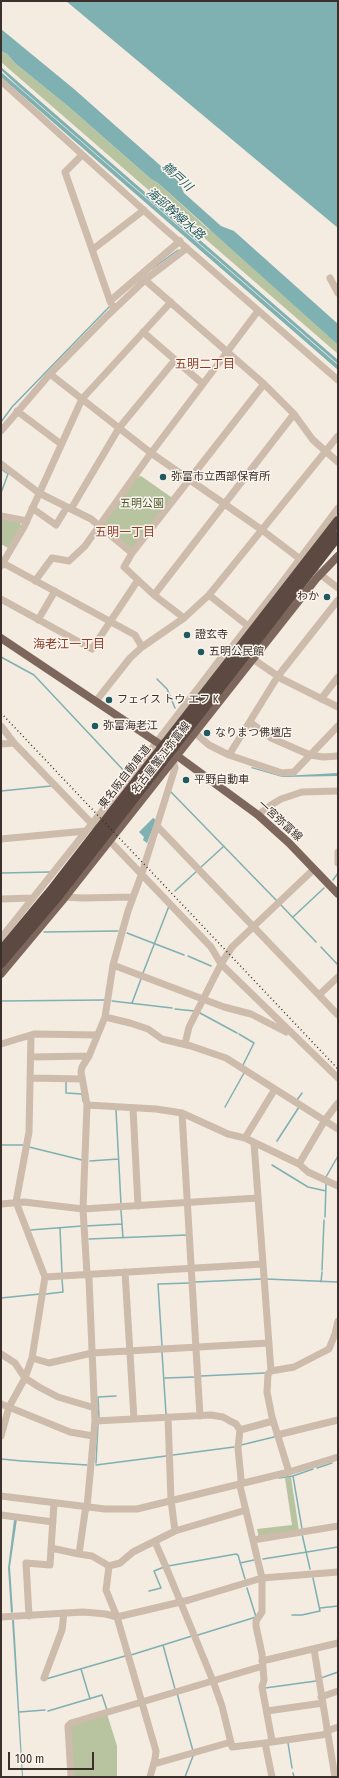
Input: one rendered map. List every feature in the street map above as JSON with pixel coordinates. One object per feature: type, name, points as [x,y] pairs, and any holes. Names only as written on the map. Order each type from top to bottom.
[{"type":"highway","name":"東名阪自動車道","points":[[1,950],[51,891],[338,521]]},
{"type":"highway","name":"東名阪自動車道","points":[[1,963],[63,890],[338,536]]},
{"type":"main road","name":"名古屋蟹江弥富線","points":[[1,974],[66,897],[194,732],[320,575],[338,556]]},
{"type":"main road","name":"一宮弥富線","points":[[1,638],[96,701],[258,816],[338,894]]},
{"type":"street","points":[[1,82],[258,311],[338,380]]},
{"type":"street","points":[[82,155],[65,172],[112,305]]},
{"type":"street","points":[[92,250],[144,210]]},
{"type":"street","points":[[1,431],[17,411],[112,305],[180,241]]},
{"type":"street","points":[[112,305],[187,248]]},
{"type":"street","points":[[338,285],[328,276],[338,293]]},
{"type":"street","points":[[145,280],[264,384],[294,414],[313,440],[338,462]]},
{"type":"street","points":[[142,647],[136,636],[55,591],[2,564],[27,521],[60,444],[82,399],[171,302]]},
{"type":"street","points":[[36,581],[52,558],[69,561],[85,546],[258,311]]},
{"type":"street","points":[[143,332],[203,384]]},
{"type":"street","points":[[32,508],[56,525],[69,508],[119,428],[175,360]]},
{"type":"street","points":[[50,374],[152,453],[262,530],[338,588]]},
{"type":"street","points":[[184,618],[154,595],[124,567],[132,553],[264,384]]},
{"type":"street","points":[[17,411],[60,444]]},
{"type":"street","points":[[154,595],[294,414]]},
{"type":"street","points":[[96,701],[130,658],[142,647],[184,618],[209,595],[338,436]]},
{"type":"street","points":[[1,464],[39,493],[91,519],[132,553]]},
{"type":"street","points":[[1,938],[156,743],[224,654],[228,652],[338,508]]},
{"type":"street","points":[[1,516],[27,521]]},
{"type":"street","points":[[1,599],[92,649],[138,580]]},
{"type":"street","points":[[38,620],[55,591]]},
{"type":"street","points":[[209,595],[248,626]]},
{"type":"street","points":[[229,756],[278,676],[338,600]]},
{"type":"street","points":[[224,654],[246,668]]},
{"type":"street","points":[[253,659],[278,676],[338,707]]},
{"type":"street","points":[[321,699],[338,677]]},
{"type":"street","points":[[250,722],[271,738],[310,755],[323,757],[338,756]]},
{"type":"street","points":[[1,726],[14,743],[92,824],[142,873],[211,947],[221,964],[294,1037],[338,1078]]},
{"type":"street","points":[[194,732],[209,745],[229,756],[282,773],[294,772],[338,726]]},
{"type":"street","points":[[1,744],[14,743]]},
{"type":"street","points":[[80,1554],[85,1512],[87,1507],[95,1421],[89,1279],[87,1274],[83,1209],[87,1105],[82,1079],[82,1067],[89,1056],[105,1017],[114,965],[133,897],[175,768],[175,757]]},
{"type":"street","points":[[258,816],[281,799],[302,792],[338,791]]},
{"type":"street","points":[[157,826],[338,1015]]},
{"type":"street","points":[[1,839],[86,831]]},
{"type":"street","points":[[338,852],[338,863]]},
{"type":"street","points":[[185,1044],[189,1027],[221,964],[232,947],[314,869]]},
{"type":"street","points":[[66,897],[133,897]]},
{"type":"street","points":[[1,899],[33,898]]},
{"type":"street","points":[[114,965],[204,1000],[251,1014],[294,1037]]},
{"type":"street","points":[[319,995],[338,977]]},
{"type":"street","points":[[105,1017],[130,1023],[148,1030],[162,1039],[185,1044],[226,1058],[338,1129]]},
{"type":"street","points":[[1,1044],[32,1035],[97,1035]]},
{"type":"street","points":[[1,1436],[9,1407],[25,1378],[32,1358],[45,1277],[16,1202],[29,1132],[32,1035]]},
{"type":"street","points":[[31,1057],[89,1056]]},
{"type":"street","points":[[30,1078],[82,1079]]},
{"type":"street","points":[[245,1138],[275,1089]]},
{"type":"street","points":[[299,1164],[325,1120],[338,1103]]},
{"type":"street","points":[[87,1105],[182,1113],[228,1134],[254,1142],[299,1164],[308,1172],[338,1186]]},
{"type":"street","points":[[133,1108],[138,1206]]},
{"type":"street","points":[[182,1113],[200,1416]]},
{"type":"street","points":[[254,1142],[271,1370],[268,1374],[267,1392],[273,1421],[289,1472]]},
{"type":"street","points":[[1,1204],[24,1202],[83,1209],[258,1198]]},
{"type":"street","points":[[45,1277],[263,1264]]},
{"type":"street","points":[[125,1272],[134,1419]]},
{"type":"street","points":[[271,1370],[294,1367],[329,1349],[337,1335],[338,1321]]},
{"type":"street","points":[[32,1358],[49,1363],[92,1353],[269,1343]]},
{"type":"street","points":[[1,1354],[15,1363],[25,1378],[58,1397],[94,1408]]},
{"type":"street","points":[[1,1404],[70,1432],[93,1436]]},
{"type":"street","points":[[95,1421],[211,1415],[223,1417],[236,1424],[240,1430],[238,1448],[241,1483],[262,1578],[262,1612],[256,1621],[256,1626],[263,1664],[264,1680],[262,1687],[267,1711],[268,1742],[272,1777]]},
{"type":"street","points":[[168,1418],[171,1500],[175,1531]]},
{"type":"street","points":[[277,1435],[338,1420]]},
{"type":"street","points":[[240,1430],[273,1421]]},
{"type":"street","points":[[1,1496],[105,1509],[137,1509],[289,1472],[338,1457]]},
{"type":"street","points":[[29,1616],[26,1563],[50,1565],[54,1503]]},
{"type":"street","points":[[51,1548],[92,1556],[109,1566],[120,1563],[133,1552],[175,1531],[246,1510]]},
{"type":"street","points":[[1,1514],[53,1522]]},
{"type":"street","points":[[253,1540],[338,1526]]},
{"type":"street","points":[[155,1542],[181,1602],[222,1706],[232,1747],[327,1732],[338,1727]]},
{"type":"street","points":[[109,1566],[106,1590],[117,1618],[156,1751],[150,1777]]},
{"type":"street","points":[[1,1617],[83,1612],[106,1614],[117,1618],[181,1602],[262,1578],[338,1572]]},
{"type":"street","points":[[44,1678],[62,1630],[64,1613]]},
{"type":"street","points":[[71,1777],[68,1726],[70,1723],[212,1681],[263,1664],[338,1643]]},
{"type":"street","points":[[314,1649],[327,1732],[335,1764],[335,1777]]},
{"type":"street","points":[[267,1711],[322,1700],[338,1691]]},
{"type":"street","points":[[154,1764],[231,1742]]},
{"type":"green space","points":[[1,51],[7,54],[16,64],[69,107],[212,231],[338,345],[338,354],[187,223],[183,217],[160,200],[1,62]]},
{"type":"green space","name":"五明公園","points":[[141,476],[171,497],[171,500],[134,548],[131,548],[104,526],[104,524],[137,477]]},
{"type":"green space","points":[[1,518],[20,523],[21,526],[8,548],[1,544]]},
{"type":"green space","points":[[291,1477],[299,1531],[259,1538],[257,1529],[292,1525],[285,1478]]},
{"type":"green space","points":[[107,1714],[117,1746],[117,1777],[74,1777],[70,1727],[72,1725]]},
{"type":"water","points":[[66,1],[338,1],[338,228]]},
{"type":"water","points":[[1,29],[74,89],[179,182],[184,193],[221,226],[234,231],[338,324],[338,345],[158,183],[151,179],[69,107],[16,64],[7,54],[1,51]]},
{"type":"water","points":[[1,67],[338,360],[338,364],[18,86],[1,70]]},
{"type":"water","points":[[1,72],[338,365],[338,370],[1,77]]},
{"type":"water","points":[[252,767],[282,776],[338,773],[338,776],[282,777],[251,768]]},
{"type":"water","points":[[153,818],[156,820],[147,843],[143,840],[144,837],[139,832]]},
{"type":"water","points":[[17,1519],[10,1567],[13,1612],[11,1613],[8,1568],[14,1520]]},
{"type":"water","points":[[12,1620],[14,1620],[23,1777],[22,1777]]},
{"type":"waterway","points":[[152,269],[178,250]]},
{"type":"waterway","points":[[1,422],[12,407],[110,306]]},
{"type":"waterway","points":[[1,469],[8,474],[1,493]]},
{"type":"waterway","points":[[1,657],[34,675],[126,773]]},
{"type":"waterway","points":[[157,679],[167,689],[175,708]]},
{"type":"waterway","points":[[1,791],[51,786]]},
{"type":"waterway","points":[[171,792],[277,901]]},
{"type":"waterway","points":[[200,868],[224,846]]},
{"type":"waterway","points":[[175,891],[197,871]]},
{"type":"waterway","points":[[1,873],[50,872]]},
{"type":"waterway","points":[[333,880],[338,873]]},
{"type":"waterway","points":[[293,917],[324,888]]},
{"type":"waterway","points":[[280,904],[316,942]]},
{"type":"waterway","points":[[143,973],[169,906]]},
{"type":"waterway","points":[[44,932],[118,931]]},
{"type":"waterway","points":[[127,933],[184,955]]},
{"type":"waterway","points":[[321,947],[338,965]]},
{"type":"waterway","points":[[188,956],[211,966]]},
{"type":"waterway","points":[[132,1003],[141,979]]},
{"type":"waterway","points":[[1,1001],[104,1000]]},
{"type":"waterway","points":[[112,1001],[172,1008]]},
{"type":"waterway","points":[[175,1009],[194,1011]]},
{"type":"waterway","points":[[200,1013],[237,1033]]},
{"type":"waterway","points":[[239,1034],[254,1043],[243,1065]]},
{"type":"waterway","points":[[225,1107],[244,1073]]},
{"type":"waterway","points":[[66,1082],[66,1093],[82,1094],[83,1101]]},
{"type":"waterway","points":[[297,1100],[302,1093]]},
{"type":"waterway","points":[[277,1141],[299,1107]]},
{"type":"waterway","points":[[116,1110],[121,1204]]},
{"type":"waterway","points":[[1,1145],[23,1145]]},
{"type":"waterway","points":[[29,1147],[82,1160]]},
{"type":"waterway","points":[[326,1177],[338,1156]]},
{"type":"waterway","points":[[90,1161],[118,1159]]},
{"type":"waterway","points":[[272,1165],[308,1187],[326,1191]]},
{"type":"waterway","points":[[325,1217],[326,1183]]},
{"type":"waterway","points":[[121,1210],[123,1238]]},
{"type":"waterway","points":[[322,1270],[324,1220]]},
{"type":"waterway","points":[[86,1226],[122,1224]]},
{"type":"waterway","points":[[30,1230],[82,1226]]},
{"type":"waterway","points":[[60,1228],[62,1274]]},
{"type":"waterway","points":[[89,1239],[187,1235]]},
{"type":"waterway","points":[[321,1282],[322,1272]]},
{"type":"waterway","points":[[46,1294],[63,1292],[62,1279]]},
{"type":"waterway","points":[[195,1282],[262,1279]]},
{"type":"waterway","points":[[266,1279],[338,1282]]},
{"type":"waterway","points":[[162,1346],[158,1284],[190,1283]]},
{"type":"waterway","points":[[1,1298],[40,1294]]},
{"type":"waterway","points":[[162,1352],[166,1414]]},
{"type":"waterway","points":[[201,1376],[265,1373]]},
{"type":"waterway","points":[[165,1378],[195,1377]]},
{"type":"waterway","points":[[99,1418],[98,1397],[116,1396]]},
{"type":"waterway","points":[[96,1463],[98,1424]]},
{"type":"waterway","points":[[241,1445],[274,1437]]},
{"type":"waterway","points":[[173,1455],[234,1447]]},
{"type":"waterway","points":[[96,1465],[166,1456]]},
{"type":"waterway","points":[[1,1459],[22,1461]]},
{"type":"waterway","points":[[23,1461],[87,1465]]},
{"type":"waterway","points":[[317,1468],[332,1463]]},
{"type":"waterway","points":[[293,1476],[313,1469]]},
{"type":"waterway","points":[[279,1478],[293,1476],[302,1529]]},
{"type":"waterway","points":[[302,1534],[310,1569]]},
{"type":"waterway","points":[[263,1559],[338,1547]]},
{"type":"waterway","points":[[168,1566],[236,1554],[238,1555],[245,1579]]},
{"type":"waterway","points":[[240,1563],[254,1560]]},
{"type":"waterway","points":[[149,1591],[161,1588],[154,1571],[164,1567]]},
{"type":"waterway","points":[[292,1615],[302,1615],[320,1611],[313,1578]]},
{"type":"waterway","points":[[198,1635],[256,1617],[247,1588]]},
{"type":"waterway","points":[[320,1608],[338,1606]]},
{"type":"waterway","points":[[131,1655],[192,1636]]},
{"type":"waterway","points":[[163,1645],[175,1689]]},
{"type":"waterway","points":[[46,1679],[125,1656]]},
{"type":"waterway","points":[[81,1669],[90,1699]]},
{"type":"waterway","points":[[321,1678],[338,1672]]},
{"type":"waterway","points":[[265,1688],[316,1681]]},
{"type":"waterway","points":[[177,1693],[193,1751]]},
{"type":"waterway","points":[[48,1711],[102,1695],[107,1710]]},
{"type":"waterway","points":[[19,1712],[45,1710]]},
{"type":"waterway","points":[[288,1743],[292,1768]]},
{"type":"waterway","points":[[185,1777],[193,1756]]},
{"type":"waterway","points":[[293,1773],[294,1777]]},
{"type":"railway","points":[[1,713],[338,1069]]},
{"type":"place","name":"弥富市立西部保育所","points":[[163,477]]},
{"type":"place","name":"わか","points":[[327,597]]},
{"type":"place","name":"證玄寺","points":[[187,635]]},
{"type":"place","name":"五明公民館","points":[[201,652]]},
{"type":"place","name":"フェイス トウ エフ K","points":[[109,700]]},
{"type":"place","name":"弥富海老江","points":[[95,726]]},
{"type":"place","name":"なりまつ佛壇店","points":[[207,733]]},
{"type":"place","name":"平野自動車","points":[[186,780]]},
{"type":"district","name":"五明二丁目","points":[[205,365]]},
{"type":"district","name":"五明一丁目","points":[[125,533]]},
{"type":"district","name":"海老江一丁目","points":[[69,645]]},
{"type":"water label","name":"鵜戸川","points":[[177,177]]},
{"type":"water label","name":"海部幹線水路","points":[[175,214]]}]
